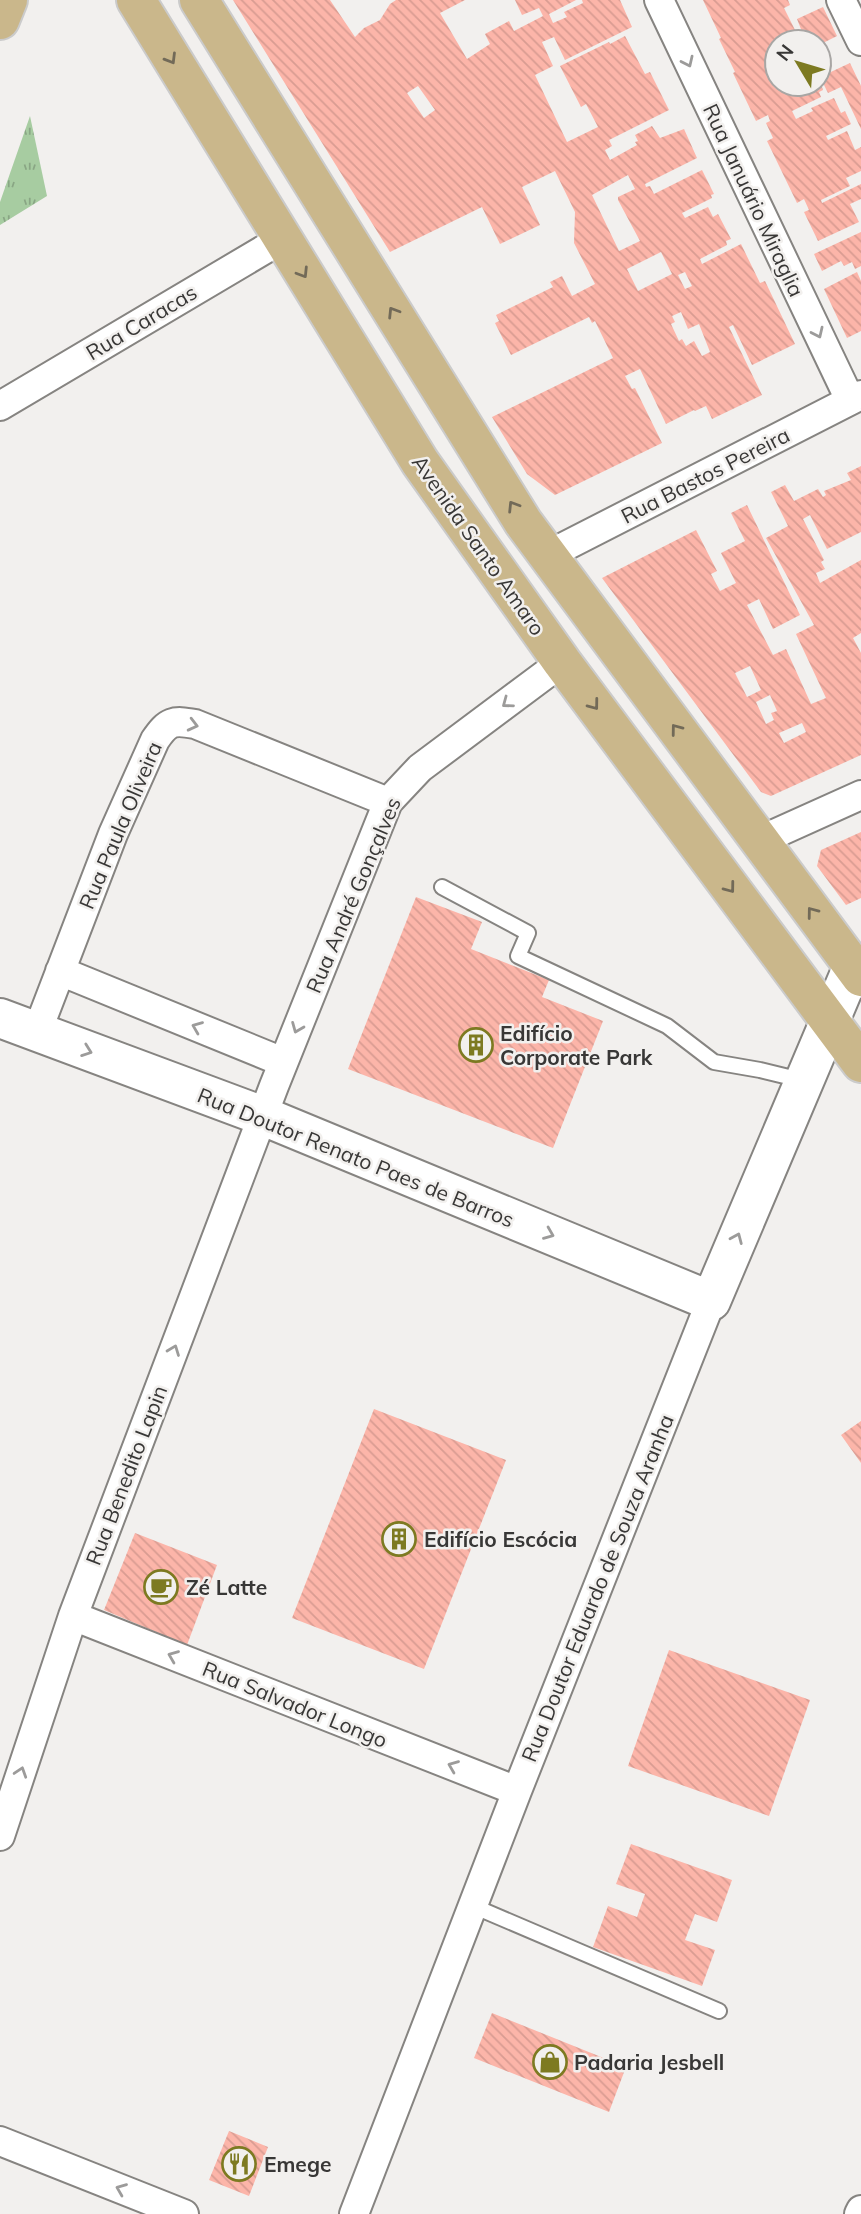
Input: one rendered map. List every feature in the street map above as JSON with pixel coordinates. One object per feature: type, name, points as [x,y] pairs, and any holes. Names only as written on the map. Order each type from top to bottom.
[{"type":"main road","points":[[0,20],[8,0]]},
{"type":"main road","name":"Avenida Santo Amaro","points":[[136,0],[420,462],[562,662],[861,1063]]},
{"type":"main road","points":[[199,0],[523,522],[857,972]]},
{"type":"street","name":"Rua Januário Miraglia","points":[[659,0],[855,398]]},
{"type":"street","points":[[841,0],[861,41]]},
{"type":"street","name":"Rua Caracas","points":[[0,405],[282,239]]},
{"type":"street","name":"Rua Bastos Pereira","points":[[548,555],[855,398]]},
{"type":"street","name":"Rua André Gonçalves","points":[[263,1116],[388,802],[420,768],[562,662]]},
{"type":"street","name":"Rua Paula Oliveira","points":[[37,1032],[113,834],[155,740],[163,728],[176,721],[195,724],[388,802]]},
{"type":"street","points":[[758,841],[861,795]]},
{"type":"street","points":[[60,971],[283,1062]]},
{"type":"street","name":"Rua Doutor Eduardo de Souza Aranha","points":[[354,2214],[710,1301],[828,1019],[857,972]]},
{"type":"street","name":"Rua Doutor Renato Paes de Barros","points":[[0,1018],[263,1116],[710,1301]]},
{"type":"street","name":"Rua Benedito Lapin","points":[[0,1836],[73,1616],[263,1116]]},
{"type":"street","name":"Rua Salvador Longo","points":[[73,1616],[517,1791]]},
{"type":"street","points":[[0,2141],[184,2214]]},
{"type":"lane","points":[[442,887],[528,933],[518,956],[667,1026],[715,1062],[803,1081]]},
{"type":"lane","points":[[473,1906],[719,2011]]},
{"type":"green space","points":[[30,116],[47,196],[0,225],[0,202]]},
{"type":"building","points":[[233,0],[330,0],[355,37],[364,28],[380,20],[390,4],[396,0],[465,0],[440,13],[467,59],[490,44],[485,34],[509,21],[514,31],[543,16],[539,8],[522,15],[515,0],[576,0],[549,14],[553,23],[567,17],[564,12],[583,3],[582,0],[620,0],[632,27],[565,60],[554,37],[542,42],[553,66],[535,75],[567,142],[598,127],[586,104],[581,107],[560,66],[625,36],[645,74],[650,72],[669,110],[609,140],[612,146],[605,150],[610,160],[637,145],[635,135],[652,126],[660,138],[684,129],[697,158],[645,184],[646,187],[650,186],[654,194],[702,170],[714,194],[711,195],[712,198],[682,213],[685,218],[708,207],[713,217],[718,214],[731,239],[726,241],[727,245],[700,259],[702,264],[741,244],[760,283],[765,281],[795,344],[752,365],[733,325],[729,327],[762,395],[712,419],[706,406],[666,424],[640,369],[625,376],[632,389],[635,388],[662,443],[555,495],[527,474],[492,417],[613,358],[595,321],[592,323],[589,317],[511,355],[495,323],[499,321],[496,315],[553,287],[550,282],[562,276],[572,296],[595,284],[574,243],[575,212],[555,171],[522,187],[540,225],[500,244],[482,207],[390,252]],"holes":[[[418,86],[435,110],[424,118],[407,93]],[[628,175],[635,189],[618,197],[618,200],[640,241],[619,251],[592,195]],[[661,252],[672,274],[638,291],[627,269]],[[685,272],[692,286],[685,289],[678,275]],[[681,312],[688,329],[699,324],[710,352],[702,356],[694,341],[686,346],[682,339],[679,341],[671,324],[675,322],[672,316]]]},
{"type":"building","points":[[703,0],[788,0],[790,5],[784,8],[794,28],[763,28],[763,98],[819,98],[792,111],[796,119],[813,111],[811,108],[834,98],[841,113],[845,111],[851,124],[826,136],[828,140],[847,131],[855,150],[861,147],[861,171],[846,178],[850,186],[821,200],[822,203],[861,184],[861,199],[850,204],[859,222],[818,241],[804,212],[809,210],[804,199],[797,203],[767,141],[773,138],[766,123],[770,121],[768,115],[756,121],[733,73],[735,72],[719,39],[721,38]]},
{"type":"building","points":[[823,7],[837,36],[833,38],[833,28],[801,28],[797,19]]},
{"type":"building","points":[[850,63],[861,86],[861,129],[841,87],[833,91],[833,71]]},
{"type":"building","points":[[861,232],[861,266],[855,269],[852,262],[844,266],[841,261],[822,271],[814,254]]},
{"type":"building","points":[[857,272],[861,281],[861,331],[847,338],[824,289]]},
{"type":"building","points":[[861,466],[861,532],[827,549],[810,515],[803,519],[824,560],[821,562],[825,569],[816,573],[820,583],[861,560],[861,633],[853,638],[861,653],[861,755],[771,796],[761,792],[602,578],[696,530],[717,571],[711,574],[720,591],[736,583],[721,553],[745,541],[731,513],[747,505],[800,615],[773,629],[759,599],[747,605],[773,655],[786,649],[811,704],[826,698],[796,634],[814,625],[766,538],[788,526],[771,492],[785,485],[794,501],[818,489],[823,497],[826,495],[824,491],[851,480],[847,473]],"holes":[[[750,666],[761,690],[747,697],[735,673]],[[770,695],[777,711],[771,713],[774,720],[766,724],[756,702]],[[802,723],[806,732],[784,743],[779,733]]]},
{"type":"building","points":[[861,832],[861,898],[846,905],[817,866],[821,850]]},
{"type":"building","name":"Edifício Corporate Park","points":[[416,897],[482,922],[471,949],[549,980],[542,997],[603,1021],[553,1148],[348,1069]]},
{"type":"building","name":"Edifício Escócia","points":[[374,1409],[506,1460],[424,1669],[292,1618]]},
{"type":"building","points":[[861,1421],[861,1463],[841,1435]]},
{"type":"building","name":"Zé Latte","points":[[135,1533],[217,1565],[187,1645],[104,1610]]},
{"type":"building","points":[[669,1650],[810,1700],[769,1816],[628,1766]]},
{"type":"building","points":[[631,1844],[732,1880],[717,1922],[695,1914],[685,1940],[715,1950],[702,1986],[593,1947],[608,1906],[637,1917],[645,1894],[616,1884]]},
{"type":"building","name":"Padaria Jesbell","points":[[492,2013],[626,2067],[609,2112],[474,2058]]},
{"type":"building","name":"Emege","points":[[229,2131],[268,2147],[249,2196],[209,2180]]},
{"type":"place","name":"Edifício Corporate Park","points":[[476,1045]]},
{"type":"place","name":"Edifício Escócia","points":[[399,1539]]},
{"type":"place","name":"Zé Latte","points":[[161,1587]]},
{"type":"place","name":"Padaria Jesbell","points":[[550,2062]]},
{"type":"place","name":"Emege","points":[[239,2164]]}]
